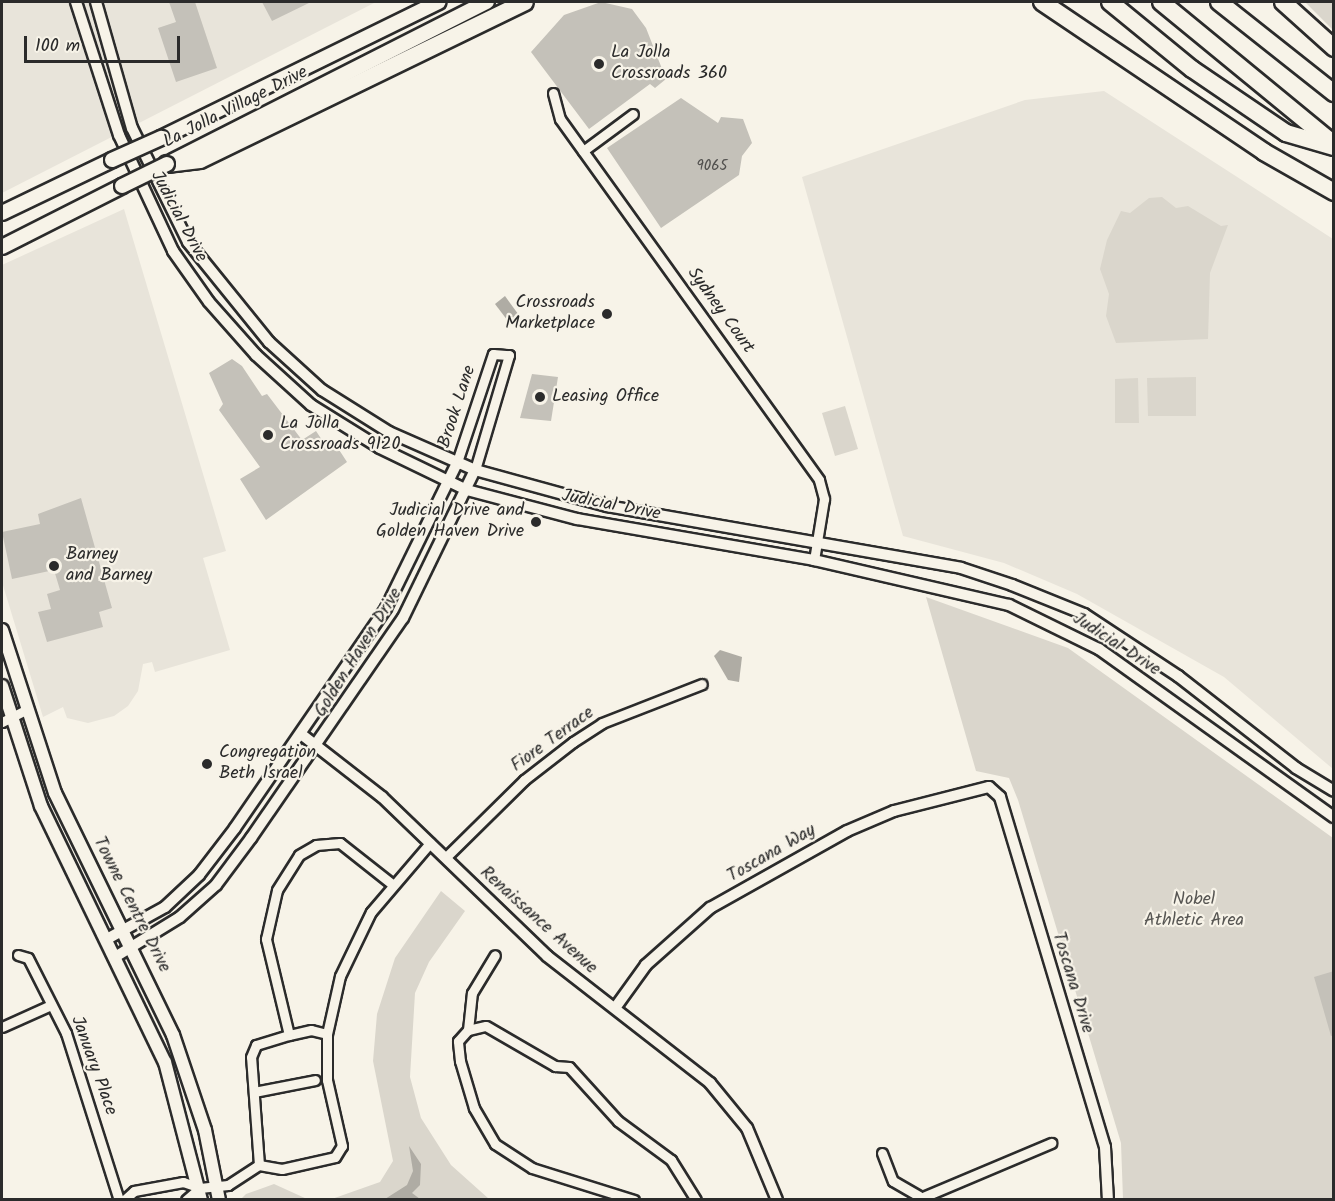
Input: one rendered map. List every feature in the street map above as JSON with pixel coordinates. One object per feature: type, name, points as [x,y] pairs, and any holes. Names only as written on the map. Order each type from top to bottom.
[{"type":"highway","points":[[166,164],[200,160],[525,2]]},
{"type":"highway","points":[[1042,2],[1264,152],[1334,192]]},
{"type":"highway","points":[[1110,2],[1192,69],[1287,133],[1334,145]]},
{"type":"highway","points":[[1161,2],[1334,145]]},
{"type":"highway","points":[[1219,2],[1334,93]]},
{"type":"highway","points":[[1283,2],[1334,48]]},
{"type":"main road","name":"La Jolla Village Drive","points":[[2,213],[438,2]]},
{"type":"main road","name":"La Jolla Village Drive","points":[[2,247],[487,2]]},
{"type":"main road","name":"Towne Centre Drive","points":[[2,630],[26,710],[55,793],[132,948],[189,1077],[219,1200]]},
{"type":"main road","name":"Towne Centre Drive","points":[[2,686],[6,713],[41,806],[165,1062],[201,1194]]},
{"type":"street","name":"Judicial Drive","points":[[76,2],[118,135],[173,251],[209,303],[256,355],[311,405],[448,484],[467,490],[577,519],[814,560],[957,590],[1009,605],[1074,634],[1334,817]]},
{"type":"street","name":"Judicial Drive","points":[[96,2],[132,128],[162,195],[227,294],[269,342],[322,390],[389,432],[456,465],[607,506],[961,568],[1084,614],[1178,676],[1296,768],[1334,791]]},
{"type":"street","name":"Sydney Court","points":[[553,93],[560,119],[819,480],[824,499],[814,560]]},
{"type":"street","points":[[583,151],[633,114]]},
{"type":"street","name":"Brook Lane","points":[[456,465],[493,354],[509,355],[475,470]]},
{"type":"street","name":"Golden Haven Drive","points":[[106,939],[165,907],[199,875],[301,734],[386,608],[456,465]]},
{"type":"street","name":"Golden Haven Drive","points":[[115,957],[162,932],[216,885],[318,747],[403,618],[475,470]]},
{"type":"street","name":"Fiore Terrace","points":[[446,857],[524,780],[573,742],[602,723],[702,684]]},
{"type":"street","points":[[6,713],[26,710]]},
{"type":"street","name":"Renaissance Avenue","points":[[301,734],[446,857],[547,956],[692,1067],[733,1107],[757,1146],[777,1200]]},
{"type":"street","name":"Toscana Way","points":[[615,1008],[646,965],[710,908],[847,831],[894,811],[983,787]]},
{"type":"street","name":"Toscana Drive","points":[[983,787],[1000,797],[1106,1147],[1108,1200]]},
{"type":"street","points":[[290,1035],[266,939],[272,908],[286,871],[299,855],[316,845],[340,843],[392,884]]},
{"type":"street","points":[[259,1165],[282,1169],[335,1157],[341,1150],[327,1080],[327,1034],[348,953],[392,884],[430,843]]},
{"type":"street","name":"January Place","points":[[18,955],[28,958],[82,1077],[119,1200]]},
{"type":"street","points":[[468,1030],[472,993],[495,955]]},
{"type":"street","points":[[2,1027],[51,1005]]},
{"type":"street","points":[[634,1200],[532,1168],[495,1144],[474,1107],[462,1069],[458,1041],[468,1030],[486,1026],[555,1066],[569,1067],[618,1121],[671,1160],[696,1200]]},
{"type":"street","points":[[259,1165],[254,1092],[250,1074],[256,1045],[311,1030],[327,1034]]},
{"type":"street","points":[[254,1092],[315,1080]]},
{"type":"street","points":[[882,1154],[893,1181],[918,1198],[1051,1143]]},
{"type":"street","points":[[186,1200],[217,1186],[243,1179],[259,1165]]},
{"type":"street","points":[[124,1200],[134,1191],[183,1182],[201,1194]]},
{"type":"shaded area","points":[[2,2],[376,2],[2,193]]},
{"type":"shaded area","points":[[1104,91],[1333,239],[1333,769],[1224,677],[1077,594],[1004,563],[903,536],[802,177],[1025,100]]},
{"type":"shaded area","points":[[124,209],[226,551],[203,558],[230,650],[155,672],[152,662],[143,664],[138,691],[128,706],[114,716],[88,723],[67,718],[63,707],[43,717],[2,582],[2,265]]},
{"type":"shaded area","points":[[505,296],[521,318],[511,325],[495,304]]},
{"type":"shaded area","points":[[720,650],[742,657],[739,682],[728,680],[714,656]]},
{"type":"shaded area","points":[[409,1146],[421,1164],[420,1185],[412,1193],[420,1199],[385,1199],[407,1185],[413,1171]]},
{"type":"green space","points":[[1305,2],[1333,2],[1333,30]]},
{"type":"green space","points":[[1162,197],[1176,208],[1188,206],[1221,226],[1228,225],[1210,273],[1208,339],[1116,343],[1106,316],[1109,294],[1100,269],[1107,240],[1121,211],[1130,213],[1149,198]]},
{"type":"green space","points":[[1196,377],[1196,416],[1148,416],[1147,378]]},
{"type":"green space","points":[[1138,378],[1139,423],[1115,423],[1115,379]]},
{"type":"green space","points":[[845,406],[858,449],[835,456],[822,413]]},
{"type":"green space","name":"Nobel Athletic Area","points":[[926,597],[1068,648],[1333,838],[1333,1199],[1123,1199],[1121,1143],[1018,800],[1009,778],[976,771]]},
{"type":"green space","points":[[441,891],[465,911],[429,962],[415,993],[410,1077],[421,1118],[451,1165],[489,1199],[329,1200],[380,1182],[393,1161],[373,1061],[377,1014],[395,958]]},
{"type":"green space","points":[[274,1184],[307,1199],[241,1199],[246,1194]]},
{"type":"building","points":[[169,2],[195,2],[217,68],[176,82],[158,28],[176,22]]},
{"type":"building","points":[[262,2],[311,2],[272,21]]},
{"type":"building","name":"La Jolla Crossroads 360","points":[[601,2],[632,9],[646,28],[666,79],[655,88],[650,84],[589,129],[531,52],[564,15]]},
{"type":"building","name":"La Jolla Crossroads 360","points":[[681,98],[718,123],[721,117],[743,119],[752,143],[742,156],[739,175],[661,228],[607,148]]},
{"type":"building","name":"La Jolla Crossroads 9120","points":[[232,359],[242,366],[262,396],[267,394],[302,440],[316,431],[326,446],[334,442],[347,462],[266,520],[240,479],[260,467],[219,410],[223,404],[209,373]]},
{"type":"building","name":"Leasing Office","points":[[532,374],[558,377],[551,421],[520,418]]},
{"type":"building","name":"Barney and Barney","points":[[81,498],[112,608],[99,612],[103,627],[47,642],[38,612],[51,609],[47,594],[60,590],[54,570],[12,579],[2,532],[40,524],[38,514]]},
{"type":"building","points":[[1334,971],[1334,1035],[1331,1036],[1314,977]]},
{"type":"place","name":"La Jolla Crossroads 360","points":[[599,64]]},
{"type":"place","name":"Crossroads Marketplace","points":[[607,314]]},
{"type":"place","name":"Leasing Office","points":[[540,397]]},
{"type":"place","name":"La Jolla Crossroads 9120","points":[[268,435]]},
{"type":"place","name":"Judicial Drive and Golden Haven Drive","points":[[536,522]]},
{"type":"place","name":"Barney and Barney","points":[[54,566]]},
{"type":"place","name":"Congregation Beth Israel","points":[[207,764]]}]
